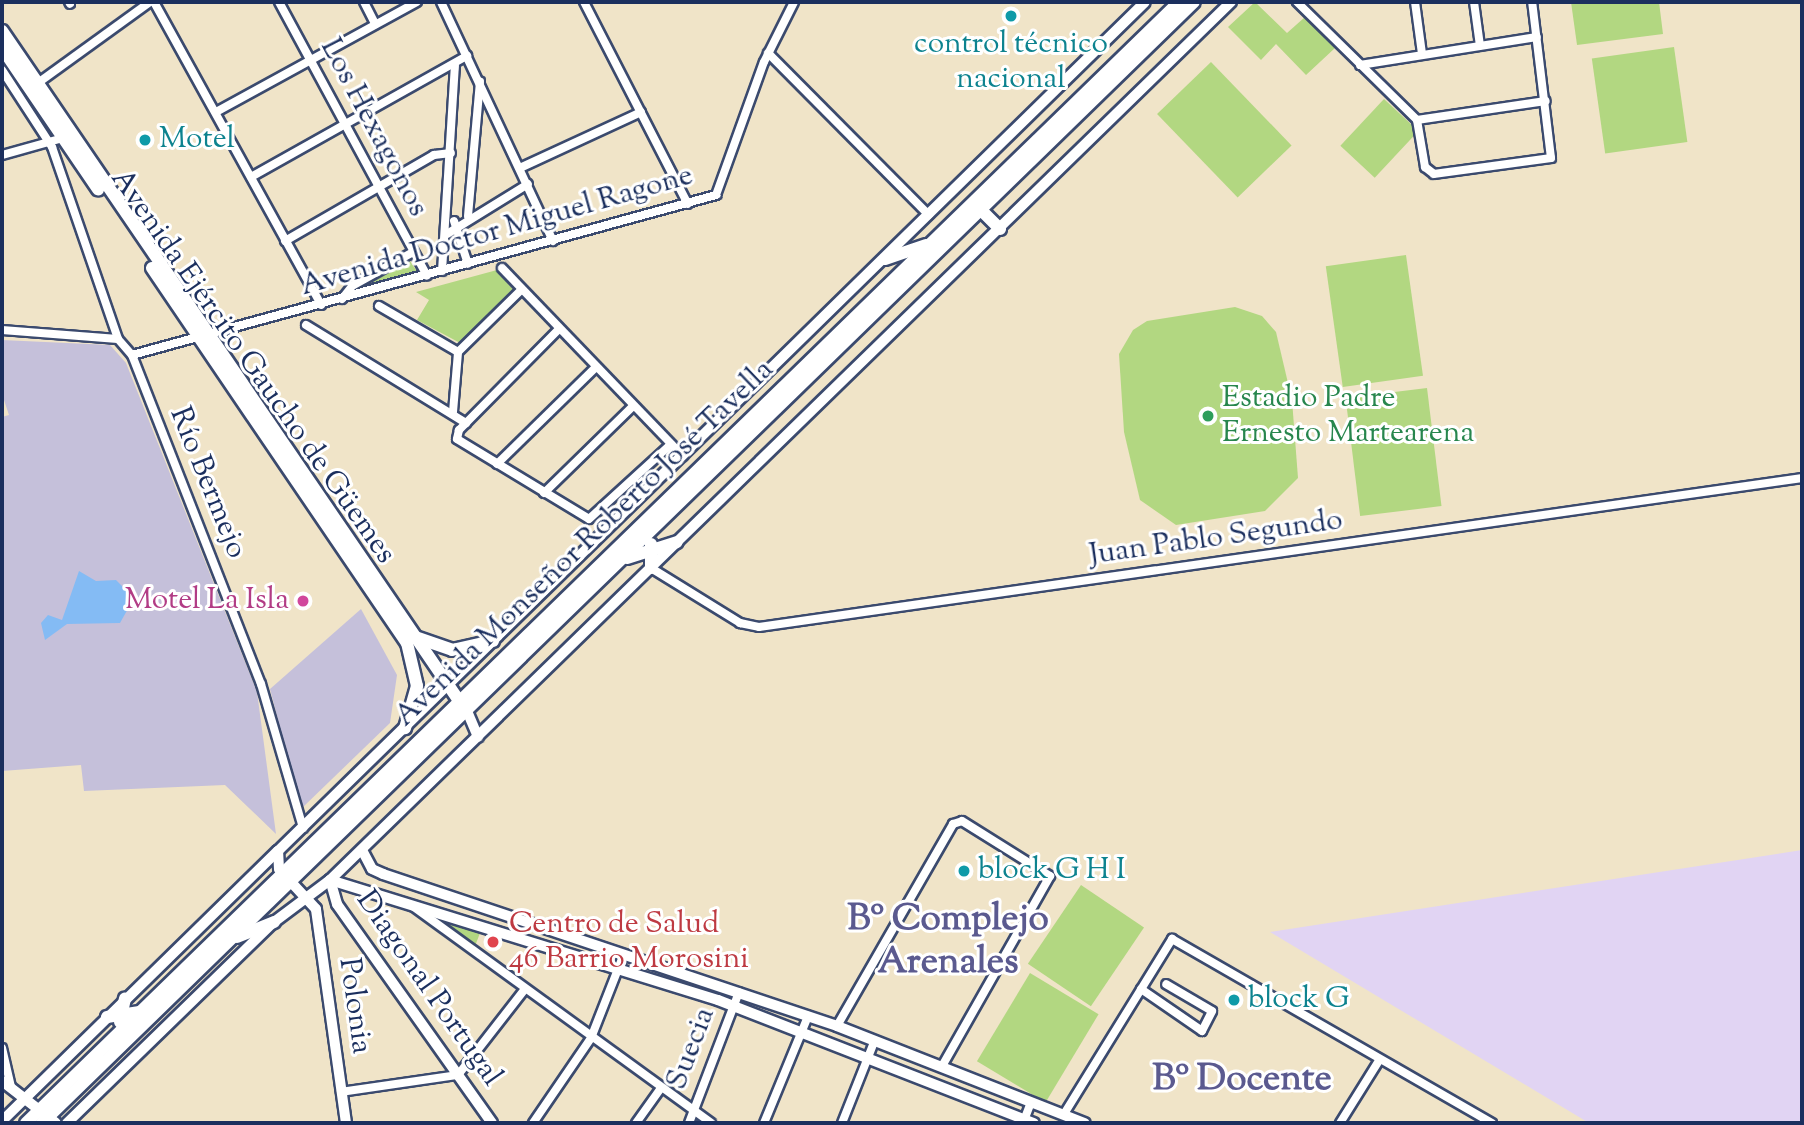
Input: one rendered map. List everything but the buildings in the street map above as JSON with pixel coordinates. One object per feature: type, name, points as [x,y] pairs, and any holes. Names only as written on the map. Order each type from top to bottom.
[{"type":"main road","points":[[309,896],[287,878],[278,851],[1145,2]]},
{"type":"main road","name":"Avenida Monseñor Roberto José Tavella","points":[[47,1118],[117,1036],[287,878],[463,707],[929,244],[1180,2]]},
{"type":"main road","name":"Avenida Monseñor Roberto José Tavella","points":[[463,707],[651,532],[1194,2]]},
{"type":"main road","points":[[330,880],[1231,2]]},
{"type":"main road","name":"Avenida Ejército Gaucho de Güemes","points":[[2,31],[407,643],[417,686],[405,728]]},
{"type":"main road","name":"Avenida Ejército Gaucho de Güemes","points":[[2,48],[463,707]]},
{"type":"main road","points":[[981,210],[1000,229]]},
{"type":"main road","points":[[885,259],[929,244]]},
{"type":"main road","points":[[651,532],[651,568]]},
{"type":"main road","points":[[623,559],[677,542]]},
{"type":"main road","points":[[415,636],[452,650],[493,641]]},
{"type":"main road","points":[[463,707],[478,737]]},
{"type":"main road","name":"Avenida Monseñor Roberto José Tavella","points":[[26,1123],[47,1118],[230,940],[287,878]]},
{"type":"main road","name":"Diagonal Portugal","points":[[330,880],[337,904],[492,1123]]},
{"type":"main road","name":"Polonia","points":[[309,896],[346,1123]]},
{"type":"main road","points":[[230,940],[274,922]]},
{"type":"main road","points":[[117,1036],[125,999]]},
{"type":"main road","points":[[107,1017],[145,1011]]},
{"type":"street","points":[[38,83],[152,2],[216,112],[320,305]]},
{"type":"street","name":"Los Hexagonos","points":[[279,2],[426,275]]},
{"type":"street","points":[[364,2],[375,24]]},
{"type":"street","points":[[216,112],[310,58],[417,2]]},
{"type":"street","points":[[441,2],[522,167],[553,241]]},
{"type":"street","points":[[584,2],[688,204]]},
{"type":"street","name":"Avenida Doctor Miguel Ragone","points":[[132,355],[688,204],[722,188],[768,53],[794,2]]},
{"type":"street","points":[[1297,2],[1417,120],[1429,174],[1543,160],[1553,152],[1532,2]]},
{"type":"street","points":[[1415,2],[1422,54]]},
{"type":"street","points":[[1474,2],[1480,46]]},
{"type":"street","points":[[1360,65],[1537,37]]},
{"type":"street","points":[[768,53],[929,215]]},
{"type":"street","points":[[251,177],[344,122],[455,65],[467,56]]},
{"type":"street","points":[[442,271],[449,212],[455,65]]},
{"type":"street","name":"Río Bermejo","points":[[2,70],[49,141],[118,339],[132,355],[261,684],[303,828]]},
{"type":"street","points":[[468,216],[480,82]]},
{"type":"street","points":[[1417,120],[1546,101]]},
{"type":"street","points":[[522,167],[641,112]]},
{"type":"street","points":[[2,155],[63,138]]},
{"type":"street","points":[[285,241],[379,187],[451,153]]},
{"type":"street","points":[[447,234],[468,216],[528,184]]},
{"type":"street","points":[[449,212],[457,225],[468,264]]},
{"type":"street","points":[[342,299],[352,286],[413,252]]},
{"type":"street","points":[[502,268],[520,291],[683,456]]},
{"type":"street","points":[[453,412],[458,352],[520,291]]},
{"type":"street","points":[[379,306],[458,352]]},
{"type":"street","points":[[306,325],[453,412],[466,423]]},
{"type":"street","points":[[2,330],[118,339]]},
{"type":"street","points":[[558,330],[456,436],[544,493],[594,518],[671,444]]},
{"type":"street","points":[[497,464],[595,368]]},
{"type":"street","points":[[544,493],[633,406]]},
{"type":"street","name":"Juan Pablo Segundo","points":[[651,568],[740,622],[759,627],[1802,478]]},
{"type":"street","points":[[836,1026],[953,824],[962,821],[1050,876],[942,1066]]},
{"type":"street","points":[[362,850],[372,869],[383,874],[808,1016],[1085,1123]]},
{"type":"street","points":[[2,1121],[278,851]]},
{"type":"street","points":[[66,1123],[274,922],[330,880],[406,899],[619,966],[868,1055],[1027,1122],[1031,1101]]},
{"type":"street","points":[[406,899],[591,1038],[711,1123]]},
{"type":"street","points":[[1064,1114],[1172,939],[1492,1123]]},
{"type":"street","points":[[533,1123],[591,1038],[624,954]]},
{"type":"street","points":[[1142,989],[1202,1031],[1212,1010],[1166,984]]},
{"type":"street","points":[[341,1092],[458,1075],[525,989]]},
{"type":"street","name":"Suecia","points":[[689,1123],[739,992]]},
{"type":"street","points":[[764,1123],[808,1016]]},
{"type":"street","points":[[845,1122],[874,1042]]},
{"type":"street","points":[[2,1048],[11,1087]]},
{"type":"street","points":[[1340,1123],[1380,1059]]},
{"type":"street","points":[[2,1081],[47,1118]]},
{"type":"street","points":[[636,1123],[661,1088]]},
{"type":"shaded area","points":[[2,340],[110,345],[126,363],[257,692],[276,834],[225,785],[84,791],[81,765],[2,771],[2,417],[9,415],[2,394]]},
{"type":"shaded area","points":[[361,609],[397,675],[390,723],[301,809],[270,689]]},
{"type":"shaded area","points":[[1802,850],[1802,1123],[1589,1123],[1270,932]]},
{"type":"green space","points":[[1255,2],[1287,33],[1305,17],[1335,48],[1306,75],[1276,44],[1261,60],[1228,27]]},
{"type":"green space","points":[[1571,2],[1659,2],[1663,34],[1577,45]]},
{"type":"green space","points":[[1674,47],[1687,142],[1605,154],[1592,59]]},
{"type":"green space","points":[[1211,62],[1292,145],[1238,198],[1157,114]]},
{"type":"green space","points":[[1384,99],[1418,131],[1375,178],[1340,146]]},
{"type":"green space","points":[[1406,255],[1423,376],[1343,387],[1326,266]]},
{"type":"green space","points":[[410,261],[418,273],[367,285]]},
{"type":"green space","points":[[497,270],[515,292],[462,344],[417,320],[429,300],[416,292]]},
{"type":"green space","name":"Estadio Padre Ernesto Martearena","points":[[1235,307],[1262,316],[1276,332],[1292,400],[1298,478],[1265,511],[1176,525],[1140,500],[1124,432],[1119,354],[1133,330],[1147,321]]},
{"type":"green space","points":[[1427,388],[1442,506],[1360,516],[1346,398]]},
{"type":"green space","points":[[1081,885],[1144,927],[1091,1006],[1028,964]]},
{"type":"green space","points":[[436,919],[482,928],[475,946]]},
{"type":"green space","points":[[1030,973],[1099,1014],[1046,1102],[977,1061]]},
{"type":"water","points":[[79,571],[96,581],[116,580],[134,598],[120,623],[67,624],[45,640],[41,623],[48,615],[62,620]]},
{"type":"place","name":"control técnico nacional","points":[[1011,16]]},
{"type":"place","name":"Motel","points":[[145,140]]},
{"type":"place","name":"Estadio Padre Ernesto Martearena","points":[[1208,416]]},
{"type":"place","name":"Motel La Isla","points":[[303,601]]},
{"type":"place","name":"block G H I","points":[[964,871]]},
{"type":"place","name":"Centro de Salud 46 Barrio Morosini","points":[[493,942]]},
{"type":"place","name":"block G","points":[[1234,1000]]},
{"type":"district","name":"Bº Complejo Arenales","points":[[948,942]]},
{"type":"district","name":"Bº Docente","points":[[1242,1080]]}]
